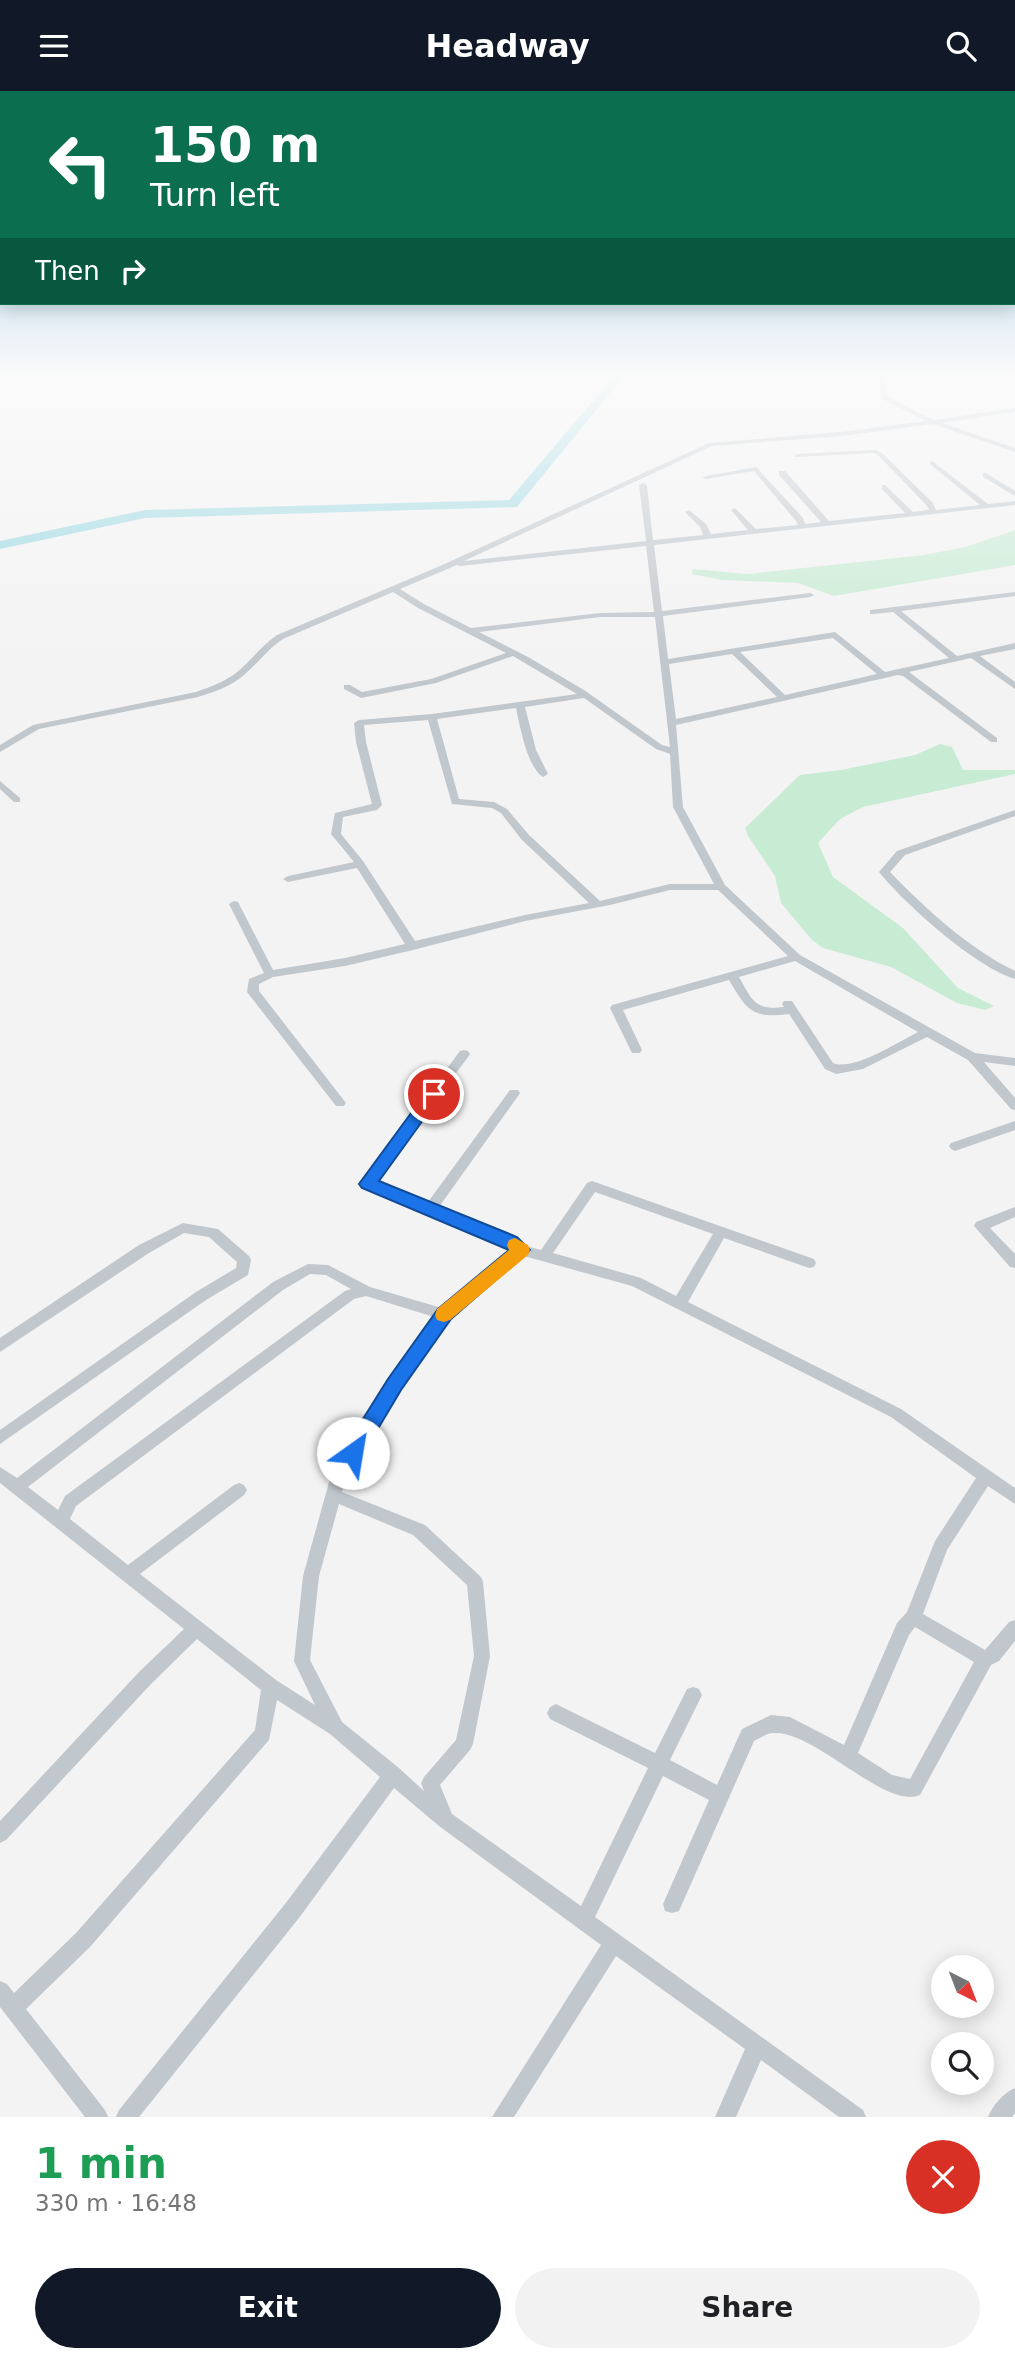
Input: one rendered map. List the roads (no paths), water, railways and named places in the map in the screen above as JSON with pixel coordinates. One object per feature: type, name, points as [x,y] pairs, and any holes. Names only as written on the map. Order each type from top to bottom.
[{"type":"street","points":[[0,749],[36,727],[198,694],[219,687],[238,676],[268,644],[279,637],[443,568],[656,470]]},
{"type":"street","points":[[706,477],[753,470]]},
{"type":"street","points":[[756,470],[800,520],[802,526]]},
{"type":"street","points":[[895,470],[930,505],[933,512]]},
{"type":"street","points":[[940,470],[986,506]]},
{"type":"street","points":[[782,473],[827,524]]},
{"type":"street","points":[[986,475],[1015,493]]},
{"type":"street","points":[[643,485],[675,752],[678,807],[721,887],[796,957],[972,1056],[1015,1062]]},
{"type":"street","points":[[885,487],[909,512],[907,515]]},
{"type":"street","points":[[443,568],[475,562],[1015,502]]},
{"type":"street","points":[[735,510],[754,532]]},
{"type":"street","points":[[690,512],[703,526],[708,537]]},
{"type":"street","points":[[394,589],[514,653],[581,692],[659,747],[675,752]]},
{"type":"street","points":[[873,612],[1015,594]]},
{"type":"street","points":[[471,631],[600,615],[657,614],[810,595]]},
{"type":"street","points":[[898,608],[896,611],[955,659]]},
{"type":"street","points":[[663,662],[835,635],[883,675]]},
{"type":"street","points":[[671,723],[1015,646]]},
{"type":"street","points":[[735,652],[782,697]]},
{"type":"street","points":[[347,687],[361,695],[433,681],[514,653]]},
{"type":"street","points":[[972,656],[1015,686]]},
{"type":"street","points":[[896,672],[915,680],[994,740]]},
{"type":"street","points":[[414,947],[360,864],[335,834],[338,815],[370,809],[377,805],[361,742],[359,723],[520,706],[580,696],[581,692]]},
{"type":"street","points":[[520,706],[531,750],[542,774]]},
{"type":"street","points":[[432,717],[454,802],[494,805],[504,811],[525,837],[597,904]]},
{"type":"street","points":[[0,784],[17,800]]},
{"type":"street","points":[[1015,813],[901,853],[884,872],[917,905],[981,954],[1015,975]]},
{"type":"street","points":[[288,879],[360,864]]},
{"type":"street","points":[[340,1103],[253,992],[253,982],[270,974],[414,947],[525,918],[670,887],[721,887]]},
{"type":"street","points":[[234,904],[270,974]]},
{"type":"street","points":[[636,1050],[616,1007],[796,957]]},
{"type":"street","points":[[732,975],[752,1008],[759,1012],[790,1007],[829,1066],[836,1070],[859,1066],[927,1032]]},
{"type":"street","points":[[464,1054],[368,1184],[511,1242],[522,1250],[636,1282],[897,1413],[1015,1497]]},
{"type":"street","points":[[972,1056],[1015,1106]]},
{"type":"street","points":[[430,1209],[514,1093]]},
{"type":"street","points":[[956,1146],[1015,1125]]},
{"type":"street","points":[[544,1256],[592,1186],[809,1263]]},
{"type":"street","points":[[1015,1212],[981,1226],[1015,1263]]},
{"type":"street","points":[[0,1346],[144,1249],[183,1228],[213,1233],[244,1260],[243,1271],[201,1296],[0,1438]]},
{"type":"street","points":[[679,1304],[720,1233]]},
{"type":"street","points":[[336,1728],[302,1661],[312,1576],[339,1475],[395,1385],[444,1314],[522,1250]]},
{"type":"street","points":[[17,1487],[278,1286],[308,1269],[328,1270],[366,1291],[444,1314]]},
{"type":"street","points":[[61,1521],[70,1501],[350,1295],[366,1291]]},
{"type":"street","points":[[0,1474],[270,1686],[336,1728],[445,1820],[856,2117]]},
{"type":"street","points":[[848,1756],[903,1629],[913,1617],[941,1546],[986,1476]]},
{"type":"street","points":[[128,1574],[239,1490]]},
{"type":"street","points":[[333,1495],[419,1530],[475,1582],[482,1657],[464,1744],[430,1783],[445,1820]]},
{"type":"street","points":[[913,1617],[985,1659]]},
{"type":"street","points":[[0,1833],[145,1678],[197,1628]]},
{"type":"street","points":[[671,1904],[748,1735],[772,1724],[790,1726],[848,1756],[888,1783],[914,1789],[985,1659],[993,1655],[1015,1628]]},
{"type":"street","points":[[13,2008],[83,1940],[263,1734],[270,1686]]},
{"type":"street","points":[[584,1920],[693,1695]]},
{"type":"street","points":[[556,1713],[720,1796]]},
{"type":"street","points":[[126,2117],[292,1911],[393,1774]]},
{"type":"street","points":[[502,2117],[614,1942]]},
{"type":"street","points":[[0,1991],[98,2117]]},
{"type":"street","points":[[725,2117],[757,2046]]},
{"type":"street","points":[[999,2117],[1015,2098]]},
{"type":"waterway","points":[[0,545],[145,514],[513,504],[542,470]]}]
